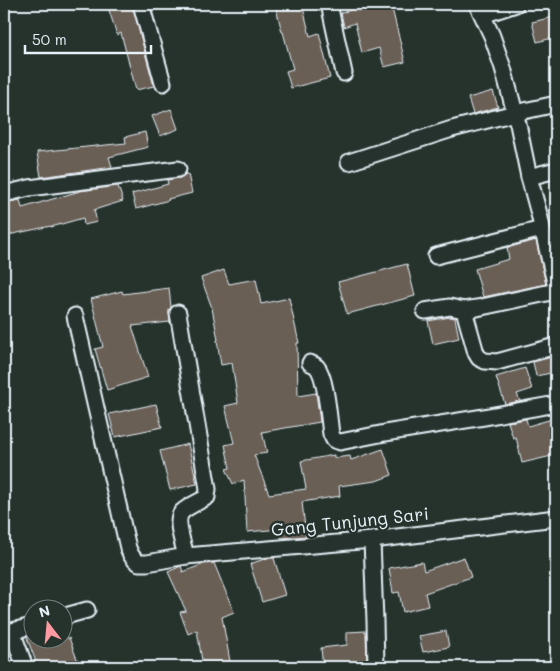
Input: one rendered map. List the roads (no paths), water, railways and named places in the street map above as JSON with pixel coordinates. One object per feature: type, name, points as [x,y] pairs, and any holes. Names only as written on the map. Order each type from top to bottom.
[{"type":"street","points":[[141,4],[163,84]]},
{"type":"street","points":[[329,4],[344,74]]},
{"type":"street","points":[[516,4],[480,9],[492,36],[515,113],[556,287]]},
{"type":"street","points":[[349,162],[452,129],[556,104]]},
{"type":"street","points":[[4,194],[29,188],[178,169]]},
{"type":"street","points":[[529,177],[556,170]]},
{"type":"street","points":[[436,256],[542,229]]},
{"type":"street","points":[[425,311],[450,307],[464,310],[556,291]]},
{"type":"street","points":[[464,310],[476,353],[484,361],[497,362],[556,346]]},
{"type":"street","points":[[178,313],[208,489],[206,497],[182,512],[179,516],[178,522],[186,556]]},
{"type":"street","name":"Gang Tunjung Sari","points":[[75,316],[128,548],[131,555],[139,563],[186,556],[372,540],[556,518]]},
{"type":"street","points":[[310,362],[318,368],[321,376],[331,434],[334,440],[340,442],[556,404]]},
{"type":"street","points":[[372,540],[376,667]]},
{"type":"street","points":[[72,614],[87,610]]},
{"type":"street","points":[[22,628],[8,632],[25,667]]}]
